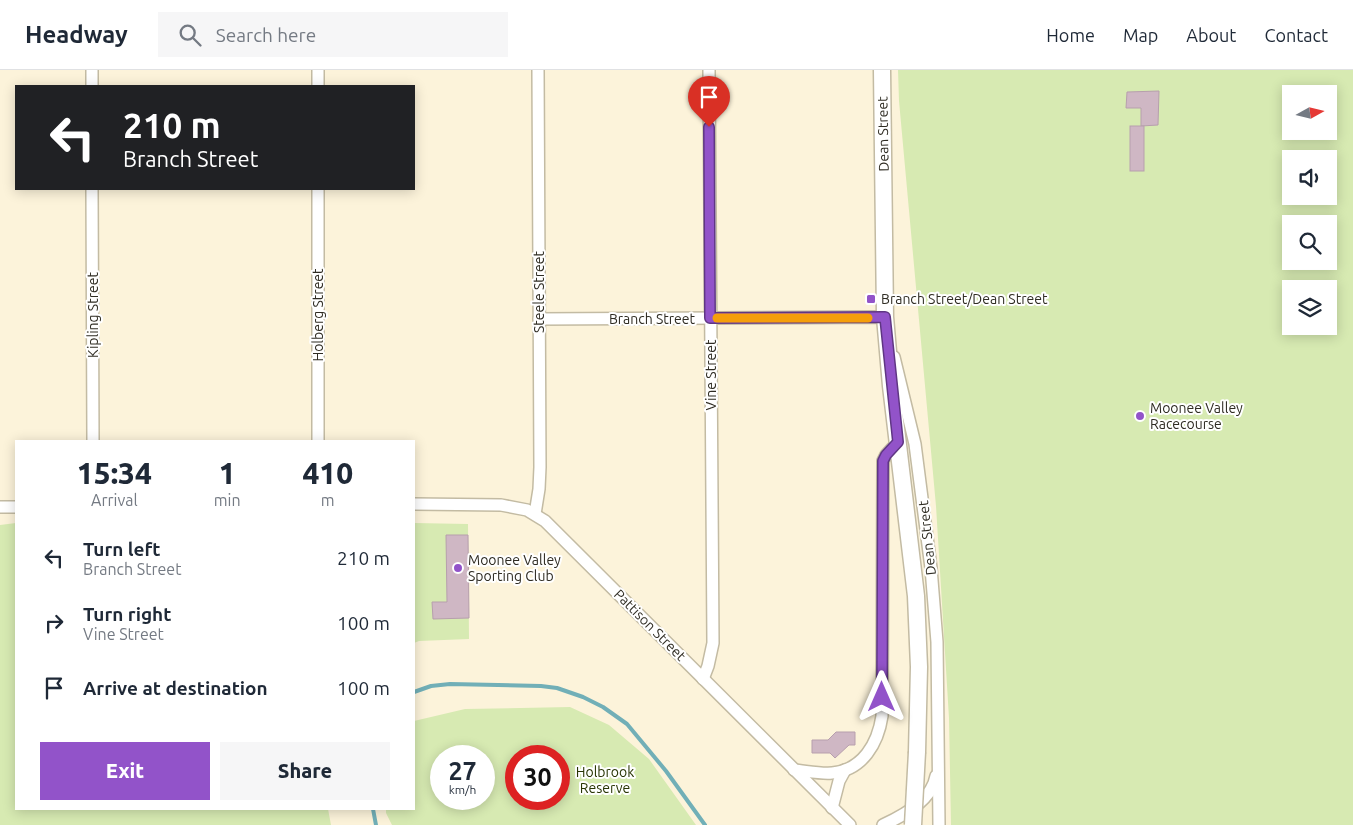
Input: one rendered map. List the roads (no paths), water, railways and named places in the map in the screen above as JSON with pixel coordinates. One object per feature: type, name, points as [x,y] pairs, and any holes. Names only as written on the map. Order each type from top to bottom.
[{"type":"street","points":[[92,70],[92,85]]},
{"type":"street","points":[[318,70],[318,85]]},
{"type":"street","name":"Steele Street","points":[[535,514],[540,467],[538,70]]},
{"type":"street","name":"Vine Street","points":[[703,679],[708,666],[712,642],[709,70]]},
{"type":"street","name":"Dean Street","points":[[882,70],[885,317],[916,596],[919,667],[913,825]]},
{"type":"street","name":"Kipling Street","points":[[92,190],[93,440]]},
{"type":"street","name":"Holberg Street","points":[[318,190],[318,440]]},
{"type":"street","name":"Branch Street","points":[[539,319],[885,317]]},
{"type":"street","name":"Dean Street","points":[[885,317],[915,444],[931,568],[937,642],[939,825]]},
{"type":"street","points":[[794,770],[823,773],[845,770],[855,765],[872,747],[878,737],[882,716],[883,461],[898,442]]},
{"type":"street","name":"Pattison Street","points":[[415,504],[515,506],[535,514],[558,533],[850,825]]},
{"type":"street","points":[[0,507],[15,507]]},
{"type":"street","name":"Dean Street","points":[[884,825],[918,803],[930,791],[935,781],[938,762]]},
{"type":"street","points":[[832,808],[839,781],[845,770]]},
{"type":"waterway","points":[[415,692],[431,686],[450,684],[541,686],[557,688],[583,697],[603,707],[627,724],[666,771],[705,825]]},
{"type":"waterway","points":[[373,810],[376,825]]},
{"type":"place","name":"Branch Street/Dean Street","points":[[871,299]]},
{"type":"place","name":"Moonee Valley Racecourse","points":[[1140,416]]},
{"type":"place","name":"Moonee Valley Sporting Club","points":[[458,568]]},
{"type":"park label","name":"Holbrook Reserve","points":[[605,780]]}]
